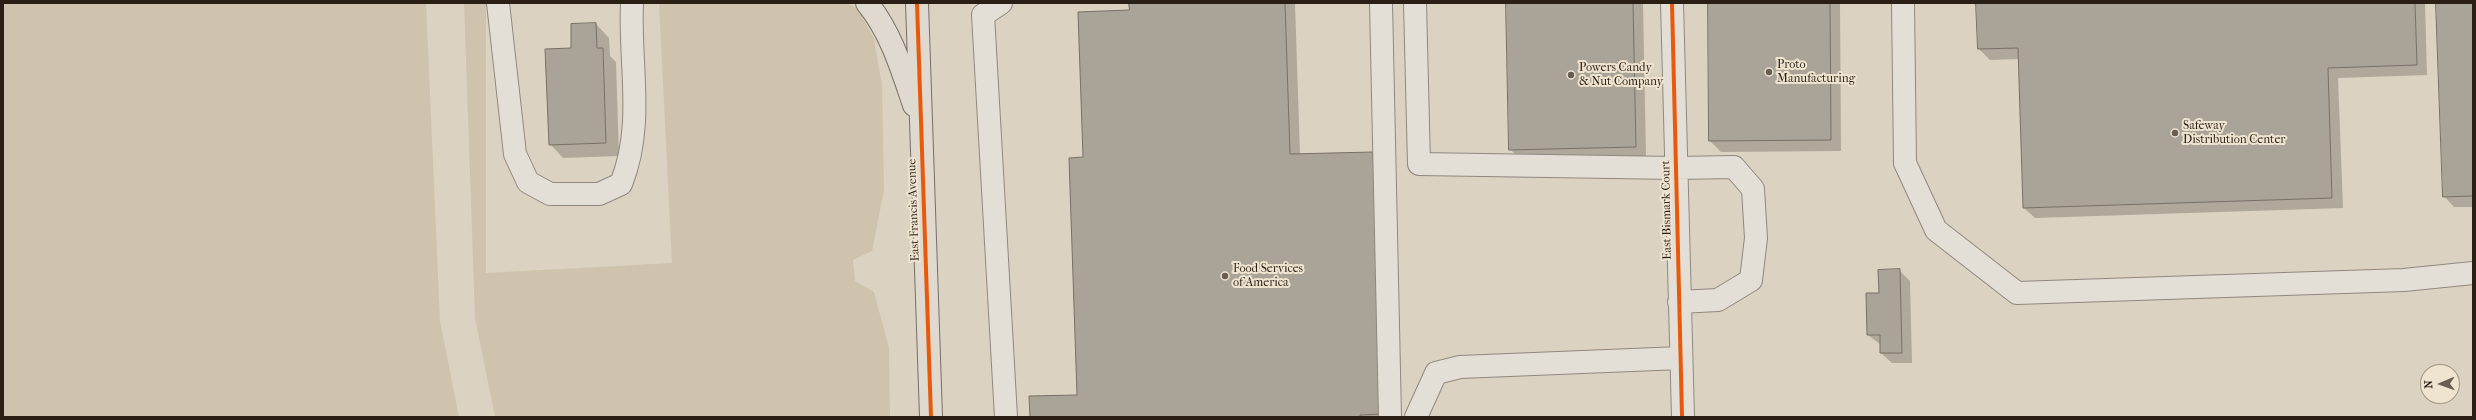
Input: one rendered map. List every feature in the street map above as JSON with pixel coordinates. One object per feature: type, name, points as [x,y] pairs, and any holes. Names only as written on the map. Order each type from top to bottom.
[{"type":"main road","points":[[868,3],[876,14],[897,56],[921,126]]},
{"type":"main road","name":"East Francis Avenue","points":[[917,3],[931,417]]},
{"type":"street","points":[[498,3],[515,154],[528,182],[550,194],[600,194],[622,184],[630,161],[636,91],[632,3]]},
{"type":"street","points":[[1001,3],[983,15],[1006,417]]},
{"type":"street","points":[[1381,3],[1390,417]]},
{"type":"street","points":[[1415,3],[1419,164],[1676,168],[1734,167],[1753,189],[1756,238],[1751,280],[1718,300],[1679,302]]},
{"type":"street","name":"East Bismark Court","points":[[1672,3],[1683,417]]},
{"type":"street","points":[[1903,3],[1905,163],[1936,230],[2017,293],[2404,280],[2473,273]]},
{"type":"street","points":[[1416,417],[1436,373],[1460,367],[1681,358]]},
{"type":"shaded area","points":[[3,3],[426,3],[440,321],[459,417],[3,417]]},
{"type":"shaded area","points":[[464,3],[486,3],[486,273],[672,263],[659,3],[847,3],[858,9],[874,39],[882,85],[884,190],[872,251],[853,260],[855,281],[874,292],[889,348],[890,417],[495,417],[475,318]]},
{"type":"building","name":"Food Services of America","points":[[1129,3],[1285,3],[1290,154],[1373,152],[1382,414],[1360,415],[1360,417],[1030,417],[1029,396],[1077,395],[1069,158],[1083,157],[1078,12],[1129,10]]},
{"type":"building","name":"Powers Candy & Nut Company","points":[[1506,3],[1633,3],[1636,147],[1509,150]]},
{"type":"building","name":"Proto Manufacturing","points":[[1708,3],[1830,3],[1831,140],[1709,141]]},
{"type":"building","name":"Safeway Distribution Center","points":[[1976,3],[2415,3],[2417,65],[2328,68],[2332,198],[2023,208],[2018,48],[1978,49]]},
{"type":"building","points":[[2436,3],[2473,3],[2473,196],[2443,197]]},
{"type":"building","points":[[596,23],[597,48],[603,48],[606,143],[549,145],[545,49],[571,48],[571,24]]},
{"type":"building","points":[[1900,269],[1902,353],[1880,353],[1880,335],[1867,335],[1866,293],[1879,293],[1878,270]]},
{"type":"cycle path","points":[[917,3],[931,417]]},
{"type":"cycle path","points":[[1672,3],[1682,416]]},
{"type":"place","name":"Proto Manufacturing","points":[[1769,72]]},
{"type":"place","name":"Powers Candy & Nut Company","points":[[1571,75]]},
{"type":"place","name":"Safeway Distribution Center","points":[[2175,133]]},
{"type":"place","name":"Food Services of America","points":[[1225,276]]}]
